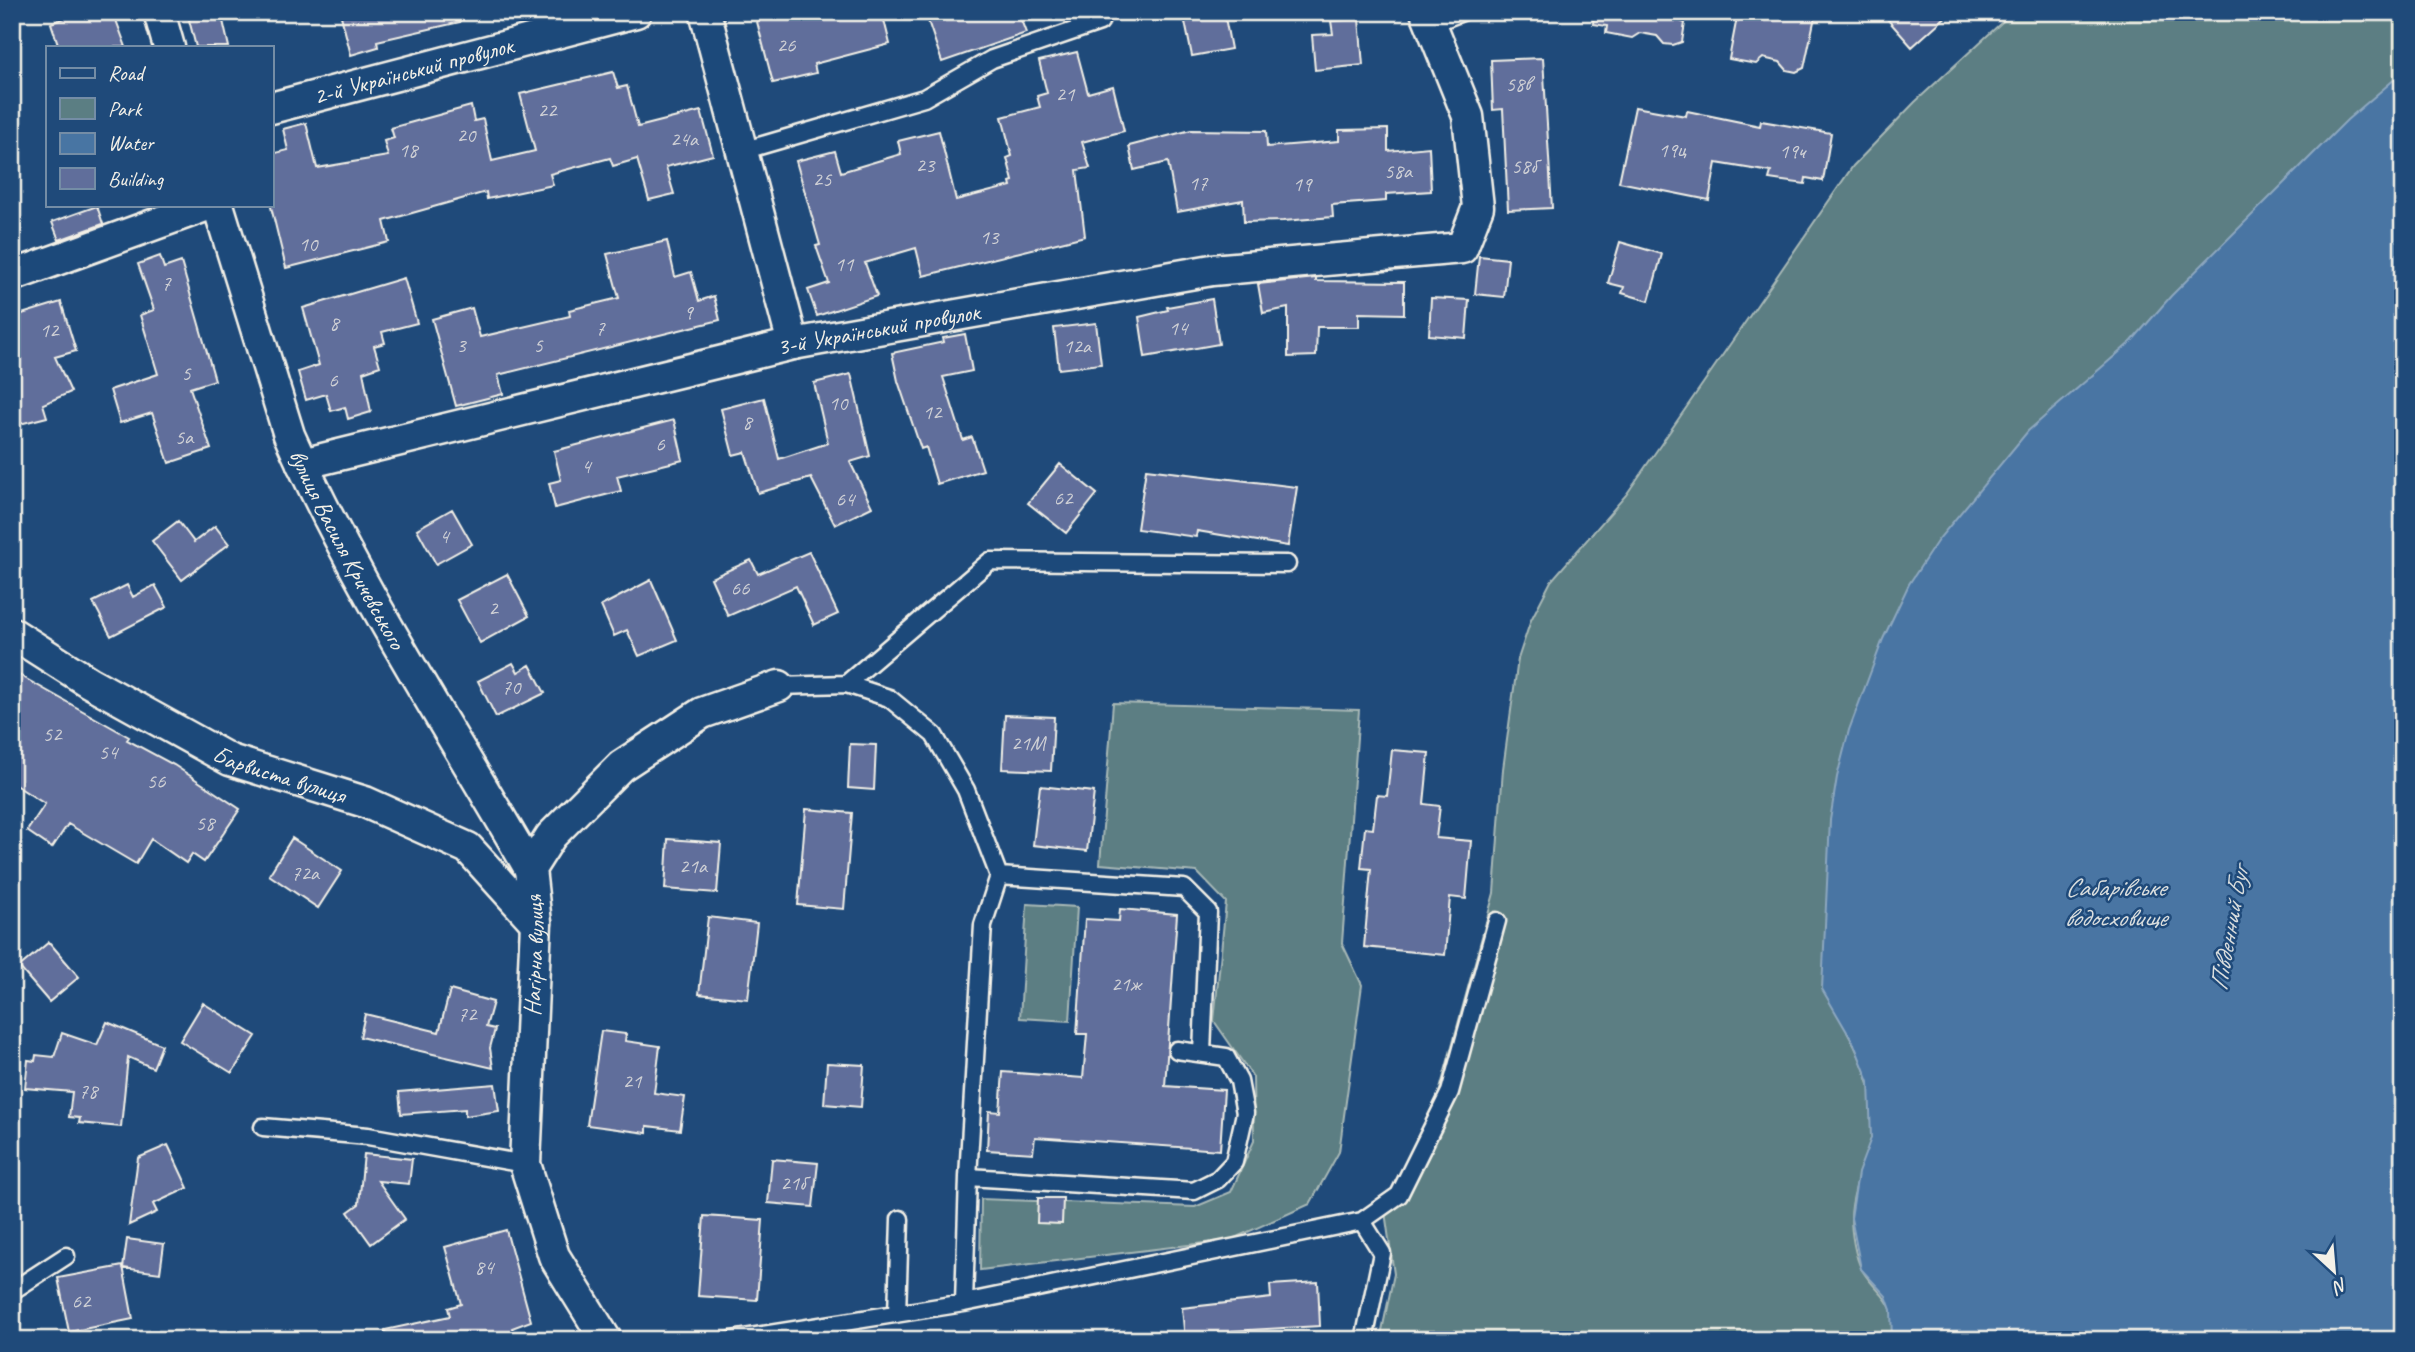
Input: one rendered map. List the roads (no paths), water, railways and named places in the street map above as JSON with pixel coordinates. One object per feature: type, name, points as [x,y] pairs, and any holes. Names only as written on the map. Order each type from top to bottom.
[{"type":"street","points":[[159,12],[169,46]]},
{"type":"street","name":"2-й Український провулок","points":[[273,107],[636,12]]},
{"type":"street","points":[[705,12],[793,344]]},
{"type":"street","name":"3-й Український провулок","points":[[302,464],[793,344],[1212,270],[1462,248],[1478,207],[1468,116],[1428,18]]},
{"type":"street","points":[[12,276],[205,206]]},
{"type":"street","name":"вулиця Василя Кричевського","points":[[218,206],[289,435],[302,464],[335,530],[530,869]]},
{"type":"street","name":"Барвиста вулиця","points":[[12,633],[89,682],[230,760],[365,802],[468,848],[536,923]]},
{"type":"street","name":"Нагірна вулиця","points":[[606,1340],[554,1256],[525,1164],[536,923],[530,869],[551,836],[621,766],[702,713],[779,686]]},
{"type":"lane","points":[[1428,18],[1462,12]]},
{"type":"lane","points":[[742,151],[924,98],[992,59],[1100,22]]},
{"type":"lane","points":[[846,684],[990,561],[1287,564]]},
{"type":"lane","points":[[779,686],[846,684],[889,698],[934,735],[966,790],[999,876],[983,925],[968,1177],[964,1303]]},
{"type":"lane","points":[[999,876],[1184,888],[1208,912],[1202,1052]]},
{"type":"lane","points":[[731,1340],[964,1303],[1362,1221],[1399,1195],[1450,1092],[1497,921]]},
{"type":"lane","points":[[968,1177],[1194,1191],[1219,1179],[1234,1163],[1245,1113],[1239,1081],[1226,1057],[1177,1051]]},
{"type":"lane","points":[[263,1127],[368,1136],[525,1164]]},
{"type":"lane","points":[[897,1314],[900,1219]]},
{"type":"lane","points":[[1362,1221],[1382,1253],[1364,1340]]},
{"type":"lane","points":[[12,1291],[66,1256]]},
{"type":"water","name":"Сабарівське водосховище","points":[[2403,72],[2403,1340],[1892,1340],[1891,1310],[1886,1296],[1861,1269],[1851,1218],[1858,1173],[1871,1138],[1869,1082],[1854,1044],[1822,989],[1830,820],[1837,777],[1849,730],[1883,639],[1909,584],[1938,540],[2028,431],[2132,341],[2171,296],[2347,120]]},
{"type":"water label","name":"Південний Буг","points":[[2229,929]]}]
